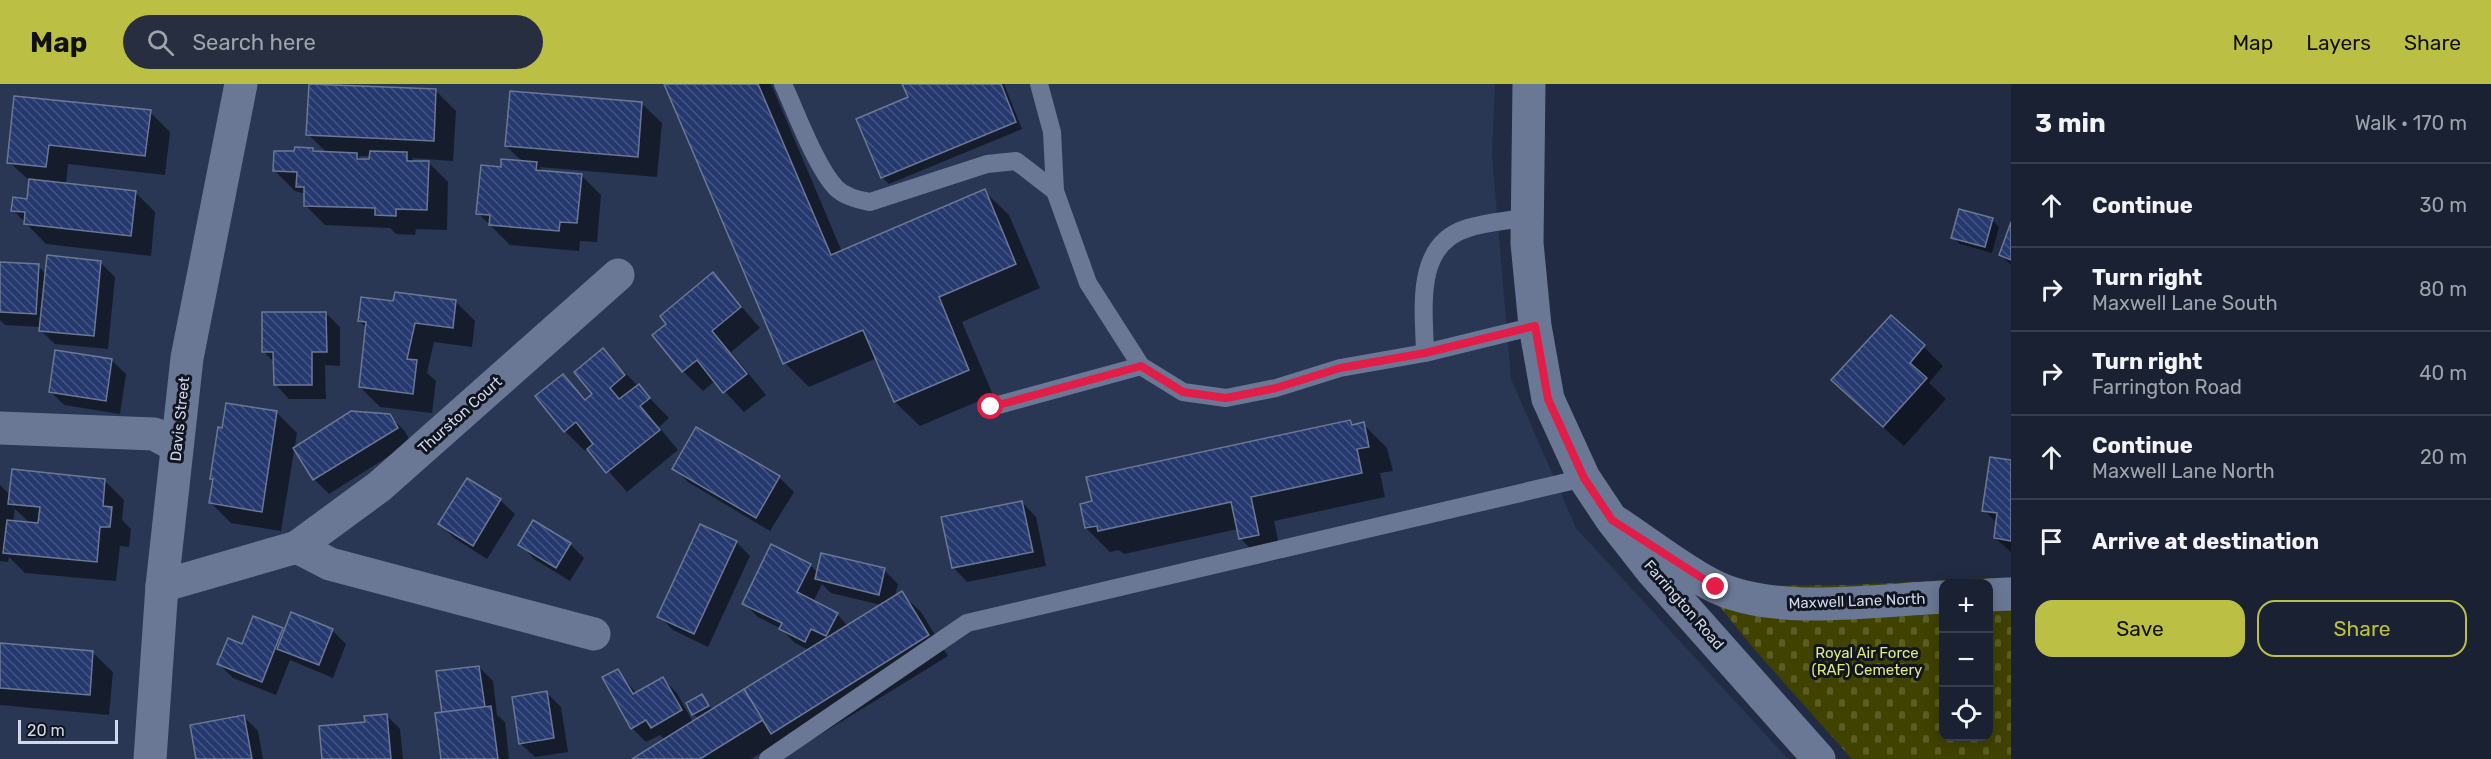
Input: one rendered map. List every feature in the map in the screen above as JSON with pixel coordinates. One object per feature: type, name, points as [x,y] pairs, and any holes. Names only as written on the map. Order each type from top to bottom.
[{"type":"street","name":"Davis Street","points":[[150,759],[162,586],[192,328],[242,84]]},
{"type":"street","name":"Farrington Road","points":[[1529,84],[1528,217],[1535,326],[1548,399],[1584,478],[1612,520],[1659,579],[1820,759]]},
{"type":"street","name":"Thurston Court","points":[[162,586],[297,547],[380,486],[618,275]]},
{"type":"street","points":[[0,428],[154,434],[177,446]]},
{"type":"street","name":"Maxwell Lane North","points":[[1612,520],[1716,587],[1750,598],[1786,604],[1939,597]]},
{"type":"street","points":[[297,547],[330,564],[594,634]]},
{"type":"street","points":[[1993,595],[2011,594]]},
{"type":"lane","points":[[783,84],[823,169],[837,189],[852,198],[870,202],[987,164],[1016,161],[1055,191]]},
{"type":"lane","points":[[1039,84],[1052,132],[1055,191],[1088,283],[1141,366],[1183,392],[1226,398],[1276,388],[1340,368],[1425,353],[1535,326]]},
{"type":"lane","points":[[1425,353],[1424,298],[1428,261],[1446,239],[1467,228],[1528,217]]},
{"type":"lane","points":[[991,407],[1141,366]]},
{"type":"lane","points":[[768,759],[967,622],[1584,478]]},
{"type":"shaded area","points":[[0,84],[1495,84],[1492,154],[1511,379],[1576,528],[1788,759],[0,759]]},
{"type":"green space","name":"Royal Air Force (RAF) Cemetery","points":[[2011,577],[2011,759],[1852,759],[1755,650],[1703,586],[1850,585],[1939,581],[1939,741],[1993,741],[1993,579],[1971,579]]},
{"type":"building","points":[[309,84],[436,89],[434,141],[306,135]]},
{"type":"building","points":[[664,84],[758,84],[831,255],[985,189],[1016,264],[939,297],[969,370],[894,402],[863,330],[783,364]]},
{"type":"building","points":[[902,84],[1001,84],[1016,122],[881,178],[856,119],[908,97]]},
{"type":"building","points":[[510,91],[642,102],[638,157],[505,146]]},
{"type":"building","points":[[14,96],[151,110],[145,156],[49,145],[46,167],[7,163]]},
{"type":"building","points":[[295,147],[313,148],[313,151],[357,153],[357,159],[369,159],[370,151],[407,152],[407,161],[429,161],[427,210],[396,209],[396,216],[375,215],[375,208],[304,206],[304,187],[296,187],[297,172],[273,171],[274,151],[294,151]]},
{"type":"building","points":[[501,159],[537,162],[536,170],[582,174],[577,223],[560,222],[559,231],[489,225],[490,215],[476,214],[481,165],[501,167]]},
{"type":"building","points":[[29,179],[136,191],[131,236],[24,224],[25,212],[11,211],[13,197],[27,199]]},
{"type":"building","points":[[1959,209],[1993,218],[1985,247],[1951,238]]},
{"type":"building","points":[[2011,222],[2011,260],[1999,255]]},
{"type":"building","points":[[47,255],[101,261],[94,336],[39,331]]},
{"type":"building","points":[[0,262],[39,264],[36,314],[0,312]]},
{"type":"building","points":[[713,272],[741,307],[712,331],[747,374],[723,393],[697,360],[682,372],[652,335],[666,324],[660,316]]},
{"type":"building","points":[[395,292],[456,300],[453,328],[415,323],[407,359],[417,360],[413,394],[359,387],[366,322],[358,321],[361,297],[393,301]]},
{"type":"building","points":[[262,312],[326,312],[327,352],[312,352],[312,385],[274,385],[273,352],[262,352]]},
{"type":"building","points":[[1891,315],[1925,345],[1910,363],[1927,378],[1883,427],[1831,380]]},
{"type":"building","points":[[603,348],[625,375],[610,388],[619,399],[639,384],[650,398],[640,406],[660,430],[606,473],[587,449],[593,444],[576,422],[564,432],[535,396],[563,374],[585,400],[592,394],[574,372]]},
{"type":"building","points":[[55,350],[112,359],[106,401],[49,392]]},
{"type":"building","points":[[226,403],[277,411],[262,512],[209,503],[213,479],[210,479],[218,427],[222,428]]},
{"type":"building","points":[[351,411],[390,414],[398,428],[313,480],[293,448]]},
{"type":"building","points":[[1350,420],[1352,425],[1364,422],[1369,447],[1357,449],[1362,473],[1251,497],[1259,535],[1239,539],[1231,502],[1098,531],[1097,526],[1085,528],[1080,504],[1092,501],[1086,477]]},
{"type":"building","points":[[696,427],[780,476],[756,518],[672,469]]},
{"type":"building","points":[[1990,457],[2011,460],[2011,541],[1994,538],[1997,513],[1982,511]]},
{"type":"building","points":[[12,469],[105,479],[103,506],[112,507],[110,527],[100,527],[97,562],[3,553],[7,520],[38,523],[40,507],[8,504]]},
{"type":"building","points":[[467,478],[501,499],[473,546],[438,524]]},
{"type":"building","points":[[1022,501],[1033,552],[952,568],[941,517]]},
{"type":"building","points":[[533,520],[571,543],[556,568],[518,545]]},
{"type":"building","points":[[700,524],[737,541],[694,634],[657,617]]},
{"type":"building","points":[[771,544],[811,564],[797,592],[838,613],[826,636],[811,629],[805,642],[779,629],[782,623],[742,604]]},
{"type":"building","points":[[821,553],[885,568],[879,595],[815,579]]},
{"type":"building","points":[[902,591],[929,635],[771,734],[744,689]]},
{"type":"building","points":[[291,612],[333,629],[319,665],[277,649]]},
{"type":"building","points":[[253,616],[283,628],[262,682],[217,664],[228,638],[242,644]]},
{"type":"building","points":[[0,643],[93,651],[90,695],[0,688]]},
{"type":"building","points":[[479,666],[485,707],[442,713],[436,671]]},
{"type":"building","points":[[618,669],[633,694],[663,677],[682,710],[651,728],[646,720],[631,729],[602,677]]},
{"type":"building","points":[[744,689],[763,720],[700,759],[632,759]]},
{"type":"building","points":[[547,691],[554,738],[519,744],[512,697]]},
{"type":"building","points":[[702,694],[709,706],[692,715],[686,703]]},
{"type":"building","points":[[491,706],[498,759],[441,759],[435,713]]},
{"type":"building","points":[[387,714],[391,759],[322,759],[319,726],[365,722],[364,716]]},
{"type":"building","points":[[244,715],[252,759],[196,759],[190,725]]},
{"type":"route","points":[[991,407],[1141,366],[1183,392],[1226,398],[1276,388],[1340,368],[1425,353],[1535,326],[1548,399],[1584,478],[1612,520],[1716,587]]}]
